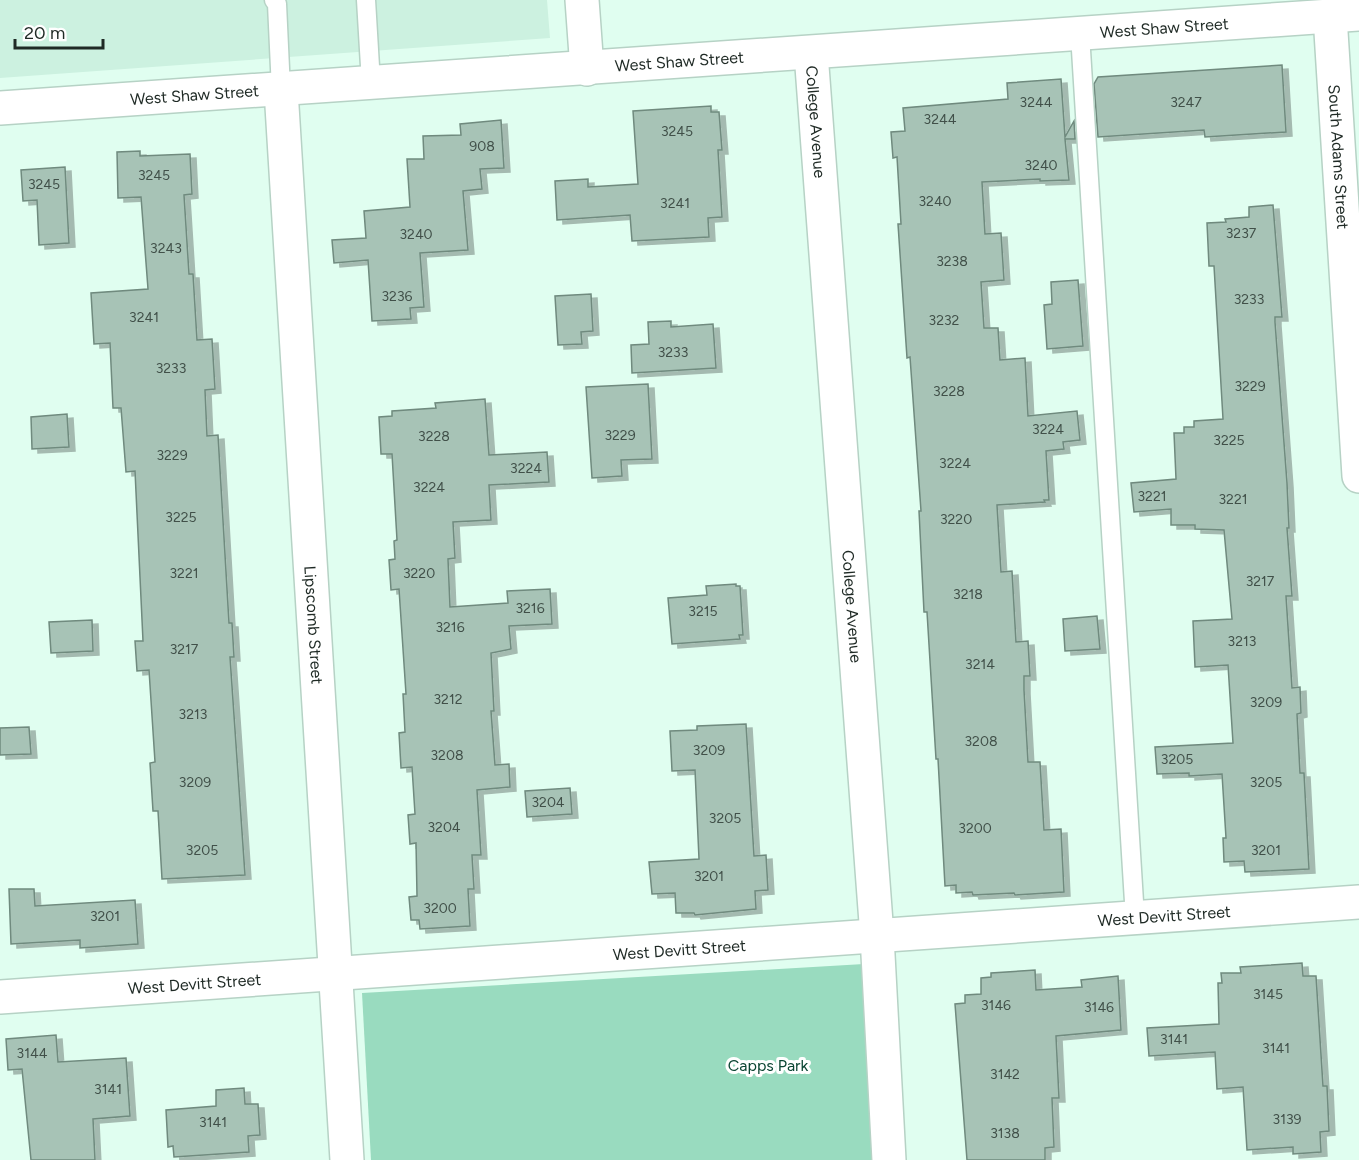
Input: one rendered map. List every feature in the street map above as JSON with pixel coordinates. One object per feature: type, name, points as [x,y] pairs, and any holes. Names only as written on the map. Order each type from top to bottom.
[{"type":"street","points":[[582,0],[586,69]]},
{"type":"street","name":"West Shaw Street","points":[[0,108],[811,54],[1345,15]]},
{"type":"street","name":"South Adams Street","points":[[1345,15],[1359,476]]},
{"type":"street","name":"College Avenue","points":[[811,54],[877,936],[890,1160]]},
{"type":"street","name":"Lipscomb Street","points":[[281,90],[347,1160]]},
{"type":"street","name":"West Devitt Street","points":[[0,997],[1359,902]]},
{"type":"lane","points":[[274,0],[277,4],[281,90]]},
{"type":"lane","points":[[366,0],[371,83]]},
{"type":"lane","points":[[1080,34],[1136,918]]},
{"type":"shaded area","points":[[0,0],[547,0],[550,38],[0,78]]},
{"type":"green space","name":"Capps Park","points":[[864,964],[875,1160],[371,1160],[362,993]]},
{"type":"building","points":[[1282,65],[1286,132],[1205,137],[1204,130],[1098,137],[1094,84],[1098,77]]},
{"type":"building","points":[[1061,79],[1065,137],[1074,121],[1075,139],[1065,139],[1069,180],[982,182],[985,234],[1001,233],[1004,280],[981,282],[984,328],[998,328],[1000,360],[1025,358],[1028,416],[1077,411],[1080,440],[1063,442],[1064,449],[1046,451],[1049,500],[997,505],[1001,572],[1012,571],[1016,642],[1028,641],[1030,676],[1024,676],[1024,690],[1028,762],[1040,762],[1044,830],[1061,829],[1064,892],[1015,895],[1014,893],[973,895],[972,892],[956,893],[956,885],[945,886],[927,612],[924,612],[919,511],[921,511],[898,224],[901,224],[897,157],[893,158],[891,132],[905,131],[903,108],[1008,99],[1007,83]]},
{"type":"building","points":[[711,106],[711,112],[719,112],[722,150],[718,150],[722,217],[708,218],[709,237],[632,241],[630,215],[557,220],[555,181],[588,179],[588,187],[638,184],[633,111]]},
{"type":"building","points":[[501,120],[504,168],[480,169],[482,189],[463,191],[468,250],[420,253],[424,307],[410,308],[411,319],[372,321],[368,260],[334,263],[332,240],[366,238],[364,211],[410,207],[407,159],[424,159],[423,136],[461,135],[460,124]]},
{"type":"building","points":[[140,151],[140,156],[190,154],[192,194],[184,195],[189,274],[193,274],[197,340],[212,339],[215,389],[205,390],[207,436],[218,435],[229,623],[232,623],[234,657],[230,657],[245,875],[162,879],[158,811],[153,811],[150,763],[155,762],[149,670],[137,671],[135,641],[143,641],[135,471],[126,472],[121,408],[113,408],[110,343],[94,344],[91,293],[148,289],[141,197],[118,198],[117,152]]},
{"type":"building","points":[[65,167],[69,243],[39,245],[37,200],[23,201],[21,170]]},
{"type":"building","points":[[1273,205],[1282,317],[1275,317],[1275,322],[1287,483],[1289,528],[1287,528],[1292,596],[1286,596],[1292,688],[1300,687],[1301,713],[1297,714],[1300,773],[1304,773],[1309,869],[1245,872],[1244,861],[1224,862],[1223,838],[1226,838],[1222,774],[1189,776],[1189,773],[1157,774],[1155,747],[1233,743],[1228,665],[1195,667],[1193,621],[1232,619],[1224,530],[1195,529],[1195,525],[1171,525],[1171,509],[1134,512],[1131,483],[1176,479],[1174,433],[1184,433],[1184,427],[1194,427],[1194,421],[1223,419],[1214,266],[1209,266],[1207,223],[1249,217],[1249,207]]},
{"type":"building","points":[[1078,280],[1083,346],[1047,349],[1044,305],[1052,304],[1051,282]]},
{"type":"building","points":[[591,294],[593,331],[581,332],[582,344],[558,345],[555,296]]},
{"type":"building","points":[[671,321],[671,327],[713,324],[716,368],[632,373],[631,345],[649,344],[648,322]]},
{"type":"building","points":[[648,384],[652,459],[621,460],[622,476],[592,478],[586,387]]},
{"type":"building","points":[[485,399],[489,455],[547,452],[549,482],[489,485],[491,520],[453,522],[455,558],[448,559],[450,607],[508,603],[507,591],[550,589],[552,624],[509,626],[511,649],[491,653],[494,711],[491,711],[495,765],[509,764],[510,787],[477,790],[481,855],[472,855],[474,889],[468,889],[470,926],[420,929],[419,920],[411,920],[409,897],[417,896],[416,843],[410,844],[408,815],[415,814],[412,767],[401,768],[399,733],[405,732],[403,694],[406,694],[399,589],[391,590],[389,560],[395,559],[394,541],[397,540],[392,454],[381,454],[379,417],[392,416],[392,411],[436,408],[435,403]]},
{"type":"building","points":[[67,414],[69,447],[32,449],[31,417]]},
{"type":"building","points":[[736,584],[740,586],[743,635],[739,635],[740,639],[672,644],[668,598],[707,595],[706,586]]},
{"type":"building","points":[[1097,616],[1100,649],[1065,651],[1063,619]]},
{"type":"building","points":[[92,620],[93,651],[51,653],[49,622]]},
{"type":"building","points":[[746,724],[754,856],[766,855],[768,890],[755,891],[756,909],[695,915],[694,913],[676,913],[675,893],[652,894],[649,862],[699,859],[695,770],[672,771],[670,731],[697,730],[697,726]]},
{"type":"building","points":[[29,727],[31,754],[0,755],[0,728]]},
{"type":"building","points":[[570,788],[572,814],[527,817],[525,791]]},
{"type":"building","points":[[9,889],[34,889],[35,906],[135,900],[138,944],[80,948],[80,940],[11,944]]},
{"type":"building","points":[[1302,963],[1303,976],[1316,976],[1323,1086],[1327,1086],[1329,1131],[1320,1132],[1321,1152],[1293,1154],[1293,1147],[1247,1150],[1243,1087],[1217,1089],[1215,1052],[1149,1056],[1147,1028],[1219,1024],[1218,983],[1222,983],[1221,973],[1241,973],[1240,967]]},
{"type":"building","points":[[1035,970],[1036,990],[1082,987],[1081,980],[1118,976],[1121,1030],[1056,1036],[1059,1098],[1052,1098],[1054,1147],[1045,1148],[1045,1160],[967,1160],[955,1004],[965,1003],[965,995],[981,994],[981,978],[991,977],[991,973]]},
{"type":"building","points":[[56,1035],[58,1062],[126,1058],[130,1116],[93,1119],[95,1160],[31,1160],[22,1069],[8,1070],[6,1039]]},
{"type":"building","points":[[244,1088],[245,1104],[258,1104],[260,1135],[248,1136],[249,1152],[174,1157],[173,1146],[168,1147],[166,1110],[216,1106],[216,1090]]}]
